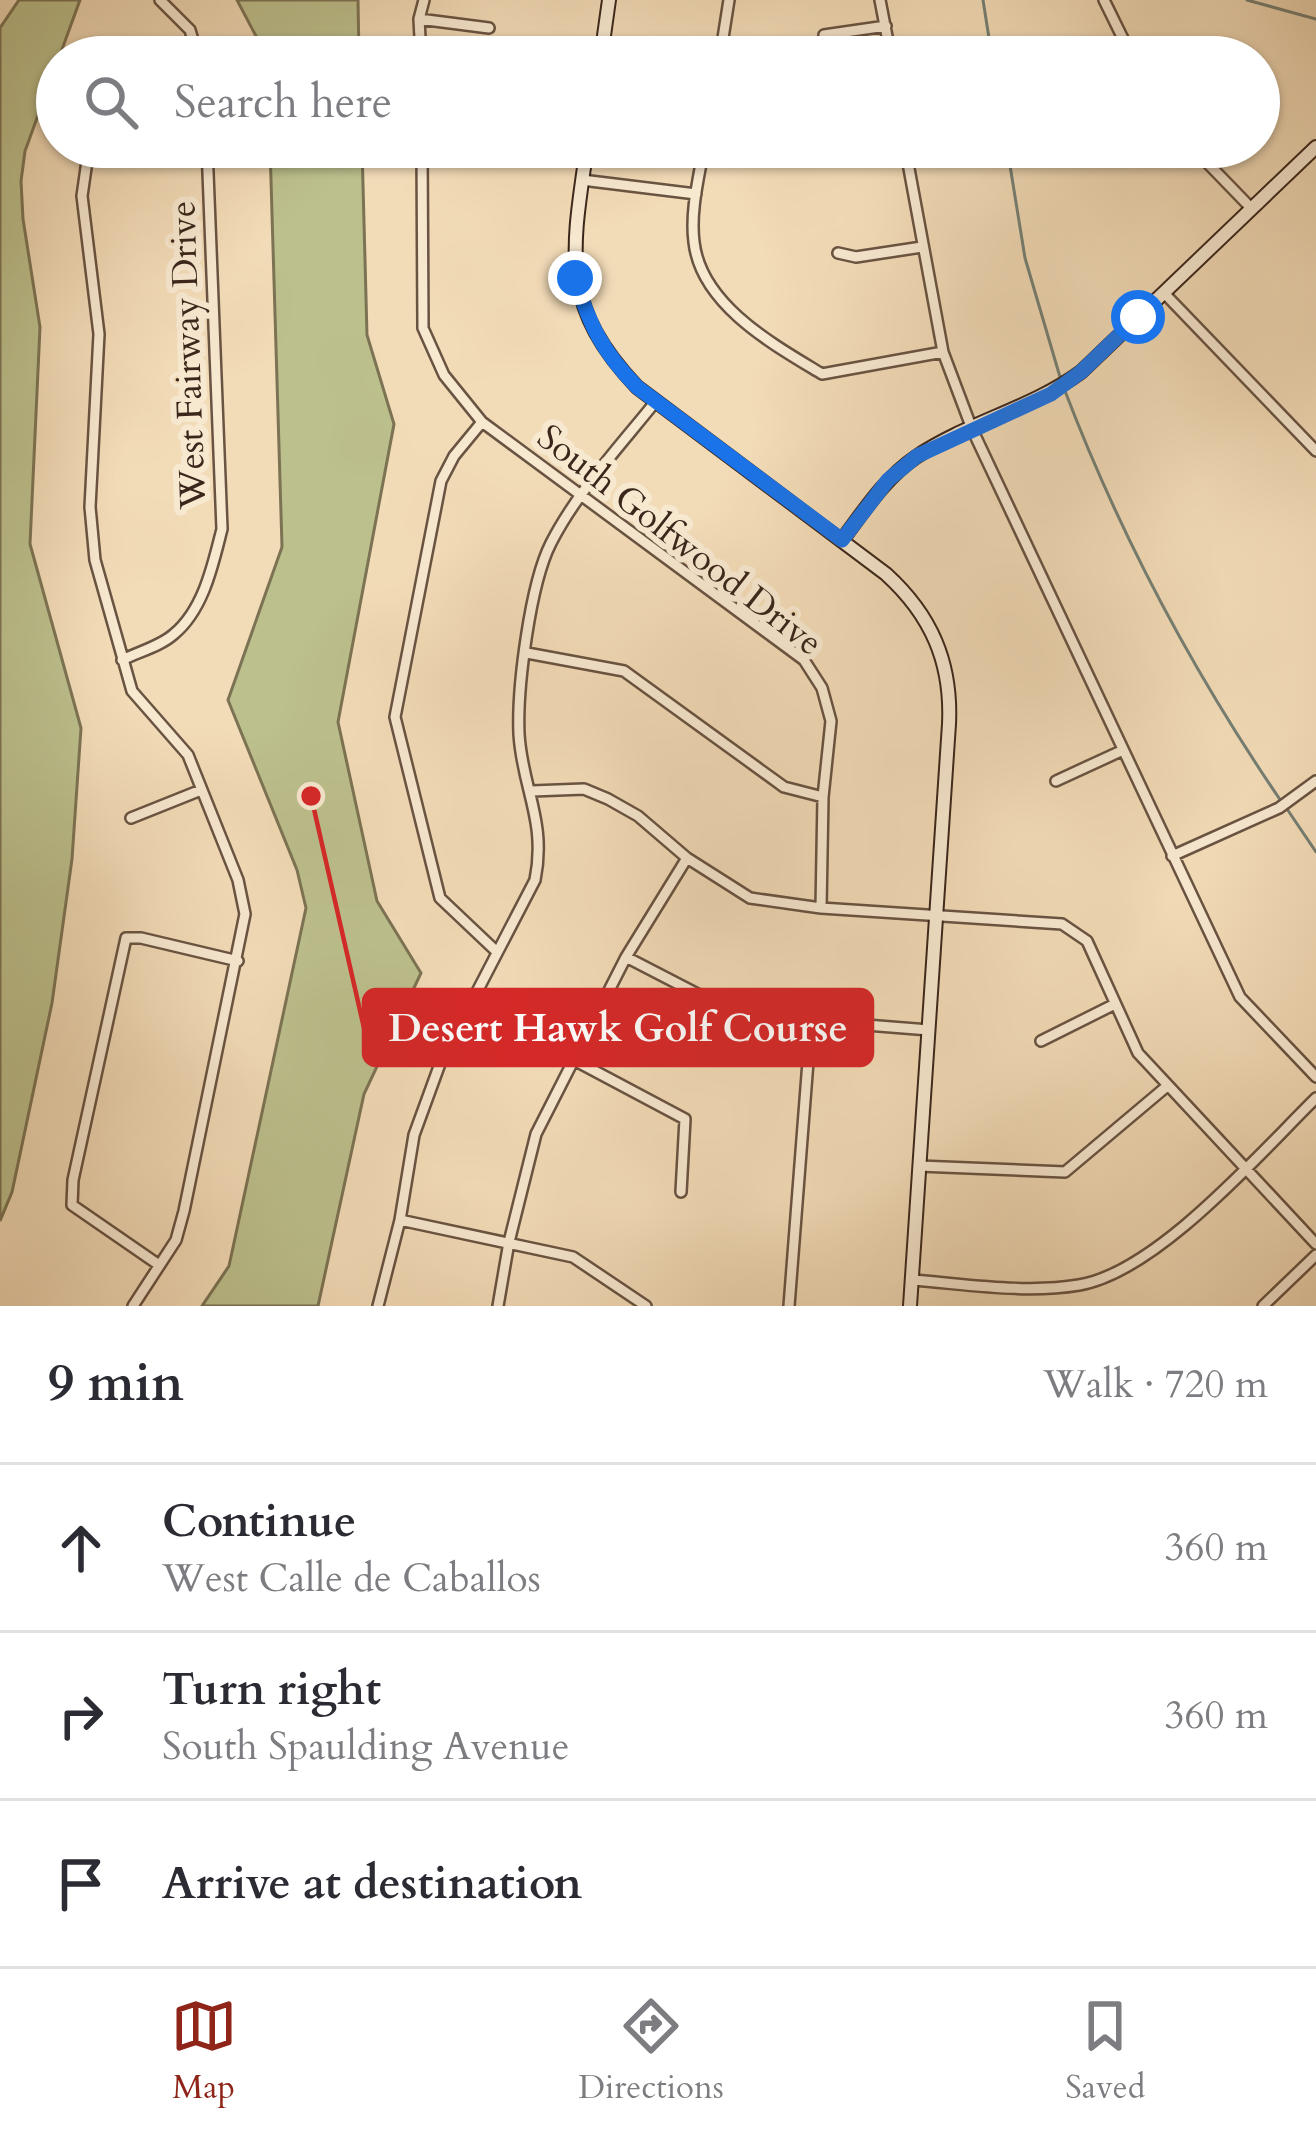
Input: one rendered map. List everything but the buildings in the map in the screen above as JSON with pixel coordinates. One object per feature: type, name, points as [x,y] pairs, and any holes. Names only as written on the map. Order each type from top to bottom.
[{"type":"street","points":[[160,0],[192,36]]},
{"type":"street","points":[[420,36],[424,0]]},
{"type":"street","points":[[604,36],[609,0]]},
{"type":"street","points":[[723,36],[729,0]]},
{"type":"street","points":[[880,0],[888,36]]},
{"type":"street","points":[[1104,0],[1122,36]]},
{"type":"street","points":[[419,19],[489,28]]},
{"type":"street","points":[[824,35],[886,26]]},
{"type":"street","points":[[842,540],[917,456],[1051,394],[1081,372],[1316,146]]},
{"type":"street","points":[[84,168],[82,196],[100,334],[89,507],[95,560],[132,691],[188,755],[238,880],[245,914],[176,1240],[133,1306]]},
{"type":"street","name":"West Fairway Drive","points":[[122,660],[174,635],[191,613],[208,579],[222,529],[207,168]]},
{"type":"street","name":"South Golfwood Drive","points":[[422,168],[422,328],[444,375],[482,422],[804,660],[822,688],[831,721],[821,908]]},
{"type":"street","points":[[584,168],[575,229],[575,278],[590,328],[613,362],[656,401],[899,586],[936,639],[947,675],[950,711],[910,1306]]},
{"type":"street","points":[[700,168],[694,242],[703,274],[722,302],[781,350],[822,374],[943,352]]},
{"type":"street","points":[[909,168],[943,352],[972,429],[1240,998],[1316,1077]]},
{"type":"street","points":[[1212,168],[1251,208]]},
{"type":"street","points":[[582,180],[696,194]]},
{"type":"street","points":[[838,253],[856,256],[922,247]]},
{"type":"street","points":[[1165,293],[1316,451]]},
{"type":"street","points":[[378,1306],[400,1220],[414,1135],[441,1061],[535,880],[541,849],[520,741],[518,702],[533,602],[549,545],[656,401]]},
{"type":"street","points":[[482,422],[441,482],[395,717],[440,898],[497,952]]},
{"type":"street","points":[[527,653],[624,671],[784,787],[824,797]]},
{"type":"street","points":[[1056,781],[1121,751]]},
{"type":"street","points":[[1172,856],[1279,808],[1316,781]]},
{"type":"street","points":[[532,791],[584,789],[608,799],[638,816],[687,859],[750,898],[821,908],[1062,924],[1075,930],[1087,941],[1138,1053],[1316,1244]]},
{"type":"street","points":[[131,818],[201,790]]},
{"type":"street","points":[[498,1306],[536,1134],[626,957],[687,859]]},
{"type":"street","points":[[159,1265],[72,1205],[73,1180],[126,938],[238,962]]},
{"type":"street","points":[[626,957],[715,1003],[754,1016],[928,1030]]},
{"type":"street","points":[[1041,1041],[1113,1005]]},
{"type":"street","points":[[789,1306],[811,1023]]},
{"type":"street","points":[[574,1060],[685,1119],[681,1192]]},
{"type":"street","points":[[919,1166],[1065,1172],[1166,1087]]},
{"type":"street","points":[[912,1280],[1042,1289],[1083,1285],[1129,1268],[1316,1098]]},
{"type":"street","points":[[400,1220],[573,1258],[646,1306]]},
{"type":"street","points":[[1263,1306],[1316,1256]]},
{"type":"street","points":[[1042,1289],[1042,1306]]},
{"type":"green space","points":[[19,0],[80,0],[67,36],[36,36],[36,121],[21,181],[40,327],[30,544],[81,728],[72,859],[52,1003],[12,1192],[0,1221],[0,28]]},
{"type":"green space","points":[[237,0],[358,0],[359,36],[256,36]]},
{"type":"green space","points":[[271,168],[363,168],[367,335],[394,424],[338,722],[377,901],[421,973],[364,1094],[318,1306],[202,1306],[229,1266],[306,908],[297,870],[228,700],[282,547]]},
{"type":"waterway","points":[[983,0],[989,36]]},
{"type":"waterway","points":[[1247,0],[1316,19]]},
{"type":"waterway","points":[[1010,168],[1025,258],[1060,377]]},
{"type":"waterway","points":[[1065,391],[1161,603],[1281,801]]},
{"type":"waterway","points":[[1287,809],[1316,852]]},
{"type":"place","name":"Desert Hawk Golf Course","points":[[311,796]]},
{"type":"route","points":[[575,278],[590,328],[637,387],[842,540],[888,480],[917,456],[1051,394],[1138,317]]}]
